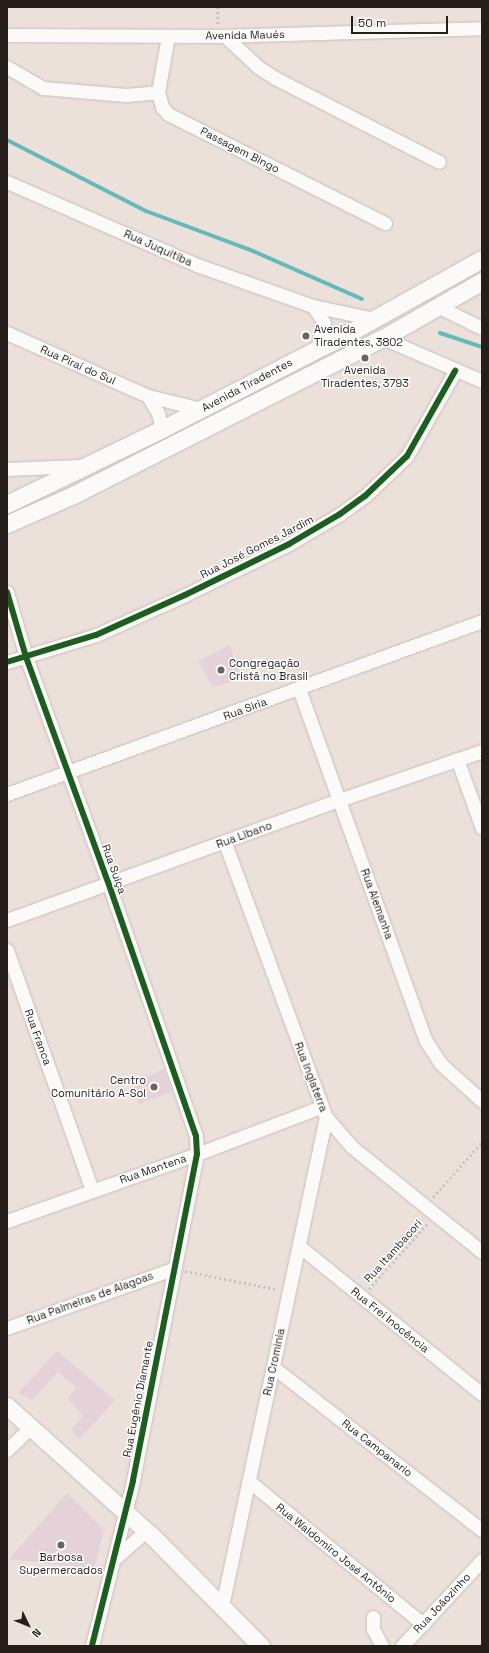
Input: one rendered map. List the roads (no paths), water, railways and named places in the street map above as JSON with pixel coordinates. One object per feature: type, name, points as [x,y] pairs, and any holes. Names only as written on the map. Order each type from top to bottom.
[{"type":"main road","name":"Avenida Tiradentes","points":[[7,504],[162,430],[374,319],[482,259]]},
{"type":"main road","name":"Avenida Tiradentes","points":[[7,524],[61,501],[382,338],[439,307],[482,280]]},
{"type":"main road","points":[[7,1406],[29,1429],[146,1531],[262,1646]]},
{"type":"street","name":"Avenida Maués","points":[[7,34],[222,36],[482,28]]},
{"type":"street","points":[[7,67],[42,88],[126,95],[158,92],[168,36]]},
{"type":"street","points":[[222,36],[258,67],[275,78],[439,162]]},
{"type":"street","name":"Passagem Bingo","points":[[158,92],[162,107],[168,114],[385,223]]},
{"type":"street","name":"Rua Juquitiba","points":[[7,182],[197,266],[313,306],[374,319]]},
{"type":"street","points":[[313,306],[324,323],[316,349]]},
{"type":"street","points":[[439,307],[482,328]]},
{"type":"street","name":"Rua Piraí do Sul","points":[[7,333],[148,396],[201,409]]},
{"type":"street","points":[[382,338],[455,371],[482,381]]},
{"type":"street","name":"Rua José Gomes Jardim","points":[[7,662],[96,635],[178,598],[289,544],[340,514],[365,496],[407,456],[455,371]]},
{"type":"street","points":[[148,396],[158,413],[162,430]]},
{"type":"street","points":[[7,469],[87,466]]},
{"type":"street","name":"Rua Suiça","points":[[7,592],[26,657],[108,882],[193,1125],[197,1154]]},
{"type":"street","name":"Rua Siria","points":[[7,794],[299,689],[482,621]]},
{"type":"street","name":"Rua Alemanha","points":[[299,689],[426,1041],[441,1064],[482,1101]]},
{"type":"street","name":"Rua Libano","points":[[7,920],[108,882],[225,843],[339,800],[482,751]]},
{"type":"street","points":[[457,759],[482,828]]},
{"type":"street","name":"Rua Inglaterra","points":[[225,843],[323,1112],[352,1147],[482,1252]]},
{"type":"street","name":"Rua Franca","points":[[7,950],[92,1190]]},
{"type":"street","name":"Rua Mantena","points":[[7,1221],[92,1190],[323,1112]]},
{"type":"street","name":"Rua Cromínia","points":[[222,1606],[250,1482],[299,1246],[323,1112]]},
{"type":"street","name":"Rua Eugênio Diamante","points":[[92,1646],[115,1558],[125,1512],[197,1154]]},
{"type":"street","name":"Rua Frei Inocência","points":[[299,1246],[482,1394]]},
{"type":"street","name":"Rua Palmeiras de Alagoas","points":[[7,1328],[173,1269]]},
{"type":"street","name":"Rua Campanario","points":[[273,1367],[482,1530]]},
{"type":"street","points":[[7,1450],[29,1429]]},
{"type":"street","name":"Rua Waldomiro José Antônio","points":[[250,1482],[423,1624]]},
{"type":"street","points":[[115,1558],[146,1531]]},
{"type":"street","name":"Rua Joãozinho","points":[[402,1646],[482,1560]]},
{"type":"street","points":[[373,1617],[373,1629],[382,1646]]},
{"type":"waterway","points":[[7,140],[146,211],[253,251],[362,299]]},
{"type":"waterway","points":[[440,333],[482,347]]},
{"type":"place","name":"Avenida Tiradentes, 3802","points":[[306,336]]},
{"type":"place","name":"Avenida Tiradentes, 3793","points":[[365,358]]},
{"type":"place","name":"Congregação Cristã no Brasil","points":[[221,670]]},
{"type":"place","name":"Centro Comunitário A-Sol","points":[[154,1087]]},
{"type":"place","name":"Barbosa Supermercados","points":[[61,1545]]}]
